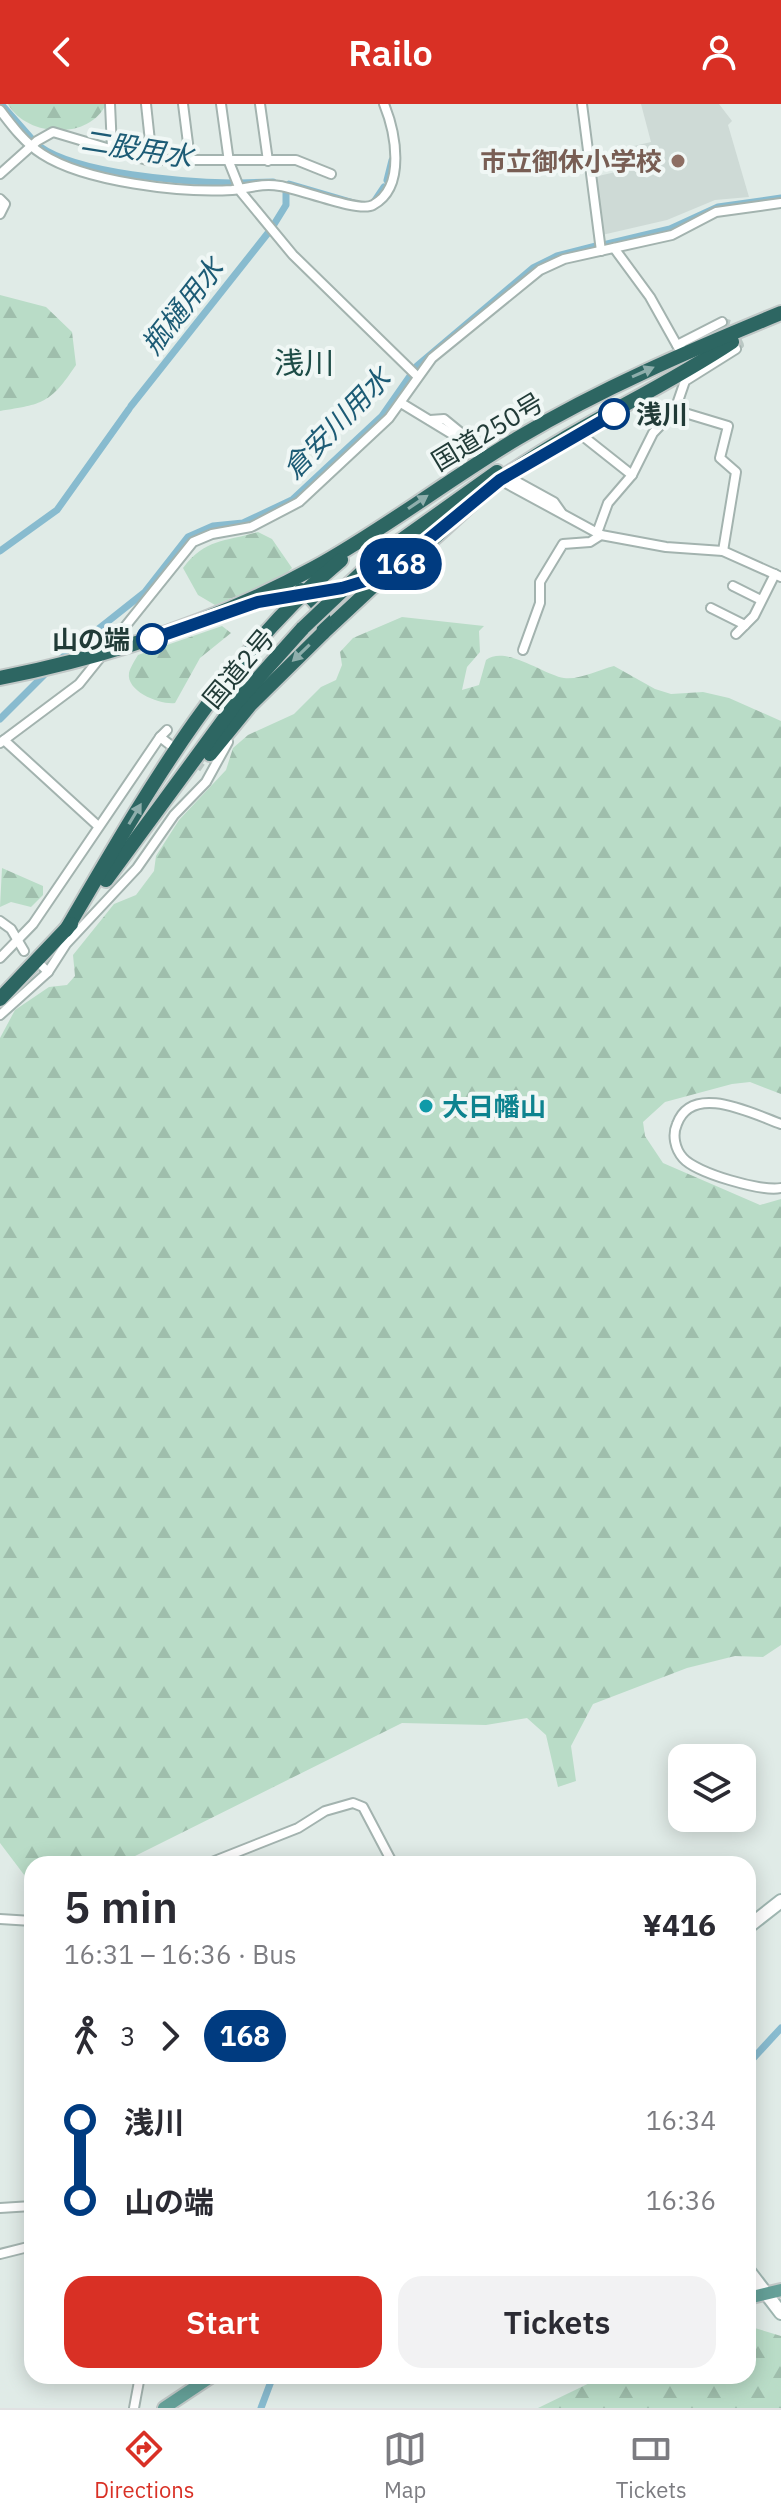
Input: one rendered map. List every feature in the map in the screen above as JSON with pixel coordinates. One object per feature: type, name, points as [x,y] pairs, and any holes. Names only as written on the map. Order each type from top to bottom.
[{"type":"highway","name":"国道250号","points":[[0,678],[103,654],[289,588],[305,592],[363,584],[385,575],[507,480],[579,433],[680,382],[692,360],[781,314]]},
{"type":"highway","name":"国道2号","points":[[0,999],[66,930],[137,840],[236,703],[303,628],[379,556],[495,473],[781,314]]},
{"type":"highway","name":"国道250号","points":[[692,360],[744,334]]},
{"type":"highway","name":"国道250号","points":[[258,599],[374,532],[483,455],[676,351],[692,360]]},
{"type":"highway","points":[[240,662],[305,592],[374,532]]},
{"type":"highway","points":[[335,565],[337,579],[363,584]]},
{"type":"highway","points":[[137,840],[148,835],[250,705],[385,575]]},
{"type":"highway","points":[[305,592],[323,613],[326,620],[323,633]]},
{"type":"highway","points":[[66,930],[154,782],[274,615],[270,605],[258,599]]},
{"type":"main road","points":[[756,2296],[781,2290]]},
{"type":"main road","points":[[164,2408],[200,2384]]},
{"type":"street","points":[[110,104],[112,148]]},
{"type":"street","points":[[146,104],[152,160]]},
{"type":"street","points":[[183,104],[190,159]]},
{"type":"street","points":[[221,104],[229,162],[238,189],[293,255],[414,374]]},
{"type":"street","points":[[260,104],[268,161]]},
{"type":"street","points":[[0,110],[31,147],[73,168],[127,180],[238,189],[260,184],[285,187],[356,207],[371,207],[389,184],[395,163],[394,136],[384,104]]},
{"type":"street","points":[[582,104],[601,251]]},
{"type":"street","points":[[0,131],[11,124]]},
{"type":"street","points":[[0,173],[47,133],[53,132],[152,160],[296,160],[331,174]]},
{"type":"street","points":[[0,199],[5,204],[0,214]]},
{"type":"street","points":[[97,825],[2,741],[65,697],[193,542],[212,534],[251,527],[299,502],[401,403],[414,374],[540,270],[564,259],[614,248],[716,212],[781,203]]},
{"type":"street","points":[[614,248],[650,297],[676,351],[722,322]]},
{"type":"street","points":[[523,650],[540,603],[540,582],[560,548],[567,542],[590,542],[599,534],[608,503],[632,475],[653,433],[675,410],[680,382],[736,349]]},
{"type":"street","points":[[401,403],[483,455]]},
{"type":"street","points":[[675,410],[728,426],[720,458],[736,472],[723,551]]},
{"type":"street","points":[[579,433],[632,475]]},
{"type":"street","points":[[507,480],[599,534],[666,547],[723,551],[778,576],[736,634]]},
{"type":"street","points":[[507,480],[554,502],[562,513]]},
{"type":"street","points":[[733,586],[761,600]]},
{"type":"street","points":[[711,608],[745,625]]},
{"type":"street","points":[[0,958],[33,924],[97,825],[163,734],[169,744]]},
{"type":"street","points":[[0,1015],[137,868],[228,742]]},
{"type":"street","points":[[0,921],[5,923],[24,951]]},
{"type":"street","points":[[781,1124],[706,1102],[686,1110],[679,1118],[674,1140],[678,1151],[694,1166],[768,1190],[781,1188]]},
{"type":"street","points":[[227,1856],[298,1828],[325,1811],[353,1803],[363,1807],[389,1856]]},
{"type":"street","points":[[756,1921],[781,1901]]},
{"type":"street","points":[[0,1919],[24,1920]]},
{"type":"street","points":[[0,2208],[24,2206]]},
{"type":"street","points":[[0,2254],[24,2248]]},
{"type":"street","points":[[756,2282],[781,2313]]},
{"type":"street","points":[[134,2408],[138,2384]]},
{"type":"shaded area","name":"市立御休小学校","points":[[641,104],[719,104],[732,121],[728,125],[749,197],[715,200],[667,220],[602,235],[594,177],[620,171],[617,150],[651,142]]},
{"type":"green space","points":[[8,104],[106,104],[98,116],[87,124],[58,130],[29,123]]},
{"type":"green space","points":[[0,295],[46,307],[72,332],[76,365],[59,388],[44,400],[0,411]]},
{"type":"green space","points":[[258,532],[272,539],[292,568],[280,579],[215,605],[198,595],[183,568],[191,558],[217,542]]},
{"type":"green space","points":[[402,617],[484,626],[479,631],[480,652],[467,667],[462,690],[479,685],[486,660],[494,656],[514,658],[564,678],[583,676],[614,666],[655,689],[671,694],[703,692],[729,698],[781,721],[781,1094],[750,1082],[732,1084],[665,1102],[643,1122],[645,1136],[663,1163],[760,1205],[781,1199],[781,1645],[763,1657],[735,1656],[687,1668],[593,1704],[571,1746],[576,1781],[558,1787],[546,1735],[527,1718],[486,1725],[402,1723],[135,1856],[24,1856],[24,1875],[0,1843],[0,1038],[15,1010],[49,987],[67,985],[75,976],[73,955],[114,904],[136,895],[154,871],[156,856],[179,820],[226,770],[233,748],[248,735],[294,714],[321,687],[336,680],[342,665],[340,652],[353,638]]},
{"type":"green space","points":[[222,626],[231,633],[200,658],[175,703],[146,696],[133,686],[129,673],[138,655]]},
{"type":"green space","points":[[2,868],[43,886],[43,895],[31,907],[11,902],[0,907]]},
{"type":"green space","points":[[756,2328],[781,2336],[781,2408],[538,2408],[588,2384],[756,2384]]},
{"type":"waterway","name":"二股用水","points":[[1,104],[31,138]]},
{"type":"waterway","name":"二股用水","points":[[39,146],[56,156],[104,170],[187,181],[232,183]]},
{"type":"waterway","name":"二股用水","points":[[387,180],[392,160]]},
{"type":"waterway","name":"二股用水","points":[[240,183],[273,182]]},
{"type":"waterway","name":"二股用水","points":[[289,184],[354,203]]},
{"type":"waterway","name":"二股用水","points":[[374,202],[384,187]]},
{"type":"waterway","name":"瓶樋用水","points":[[273,226],[286,205],[286,189]]},
{"type":"waterway","name":"倉安川用水","points":[[603,245],[670,229],[718,207],[781,198]]},
{"type":"waterway","name":"瓶樋用水","points":[[131,406],[268,233]]},
{"type":"waterway","name":"倉安川用水","points":[[58,661],[145,592],[188,537],[213,526],[243,523],[292,500],[382,416],[417,366],[533,268],[557,256],[596,246]]},
{"type":"waterway","name":"瓶樋用水","points":[[0,551],[57,510],[129,409]]},
{"type":"waterway","name":"倉安川用水","points":[[0,719],[49,670]]},
{"type":"waterway","points":[[756,2055],[781,2028]]},
{"type":"waterway","points":[[261,2408],[270,2384]]},
{"type":"tunnel","points":[[722,322],[730,324],[740,345],[736,349]]},
{"type":"tunnel","points":[[176,750],[204,769]]},
{"type":"bus line","name":"168","points":[[152,639],[229,610],[276,597],[363,584],[385,575],[500,480],[528,461],[614,414]]},
{"type":"place","name":"市立御休小学校","points":[[678,161]]},
{"type":"place","name":"浅川","points":[[614,414]]},
{"type":"place","name":"山の端","points":[[152,639]]},
{"type":"place","name":"大日幡山","points":[[426,1106]]},
{"type":"district","name":"浅川","points":[[304,362]]}]
